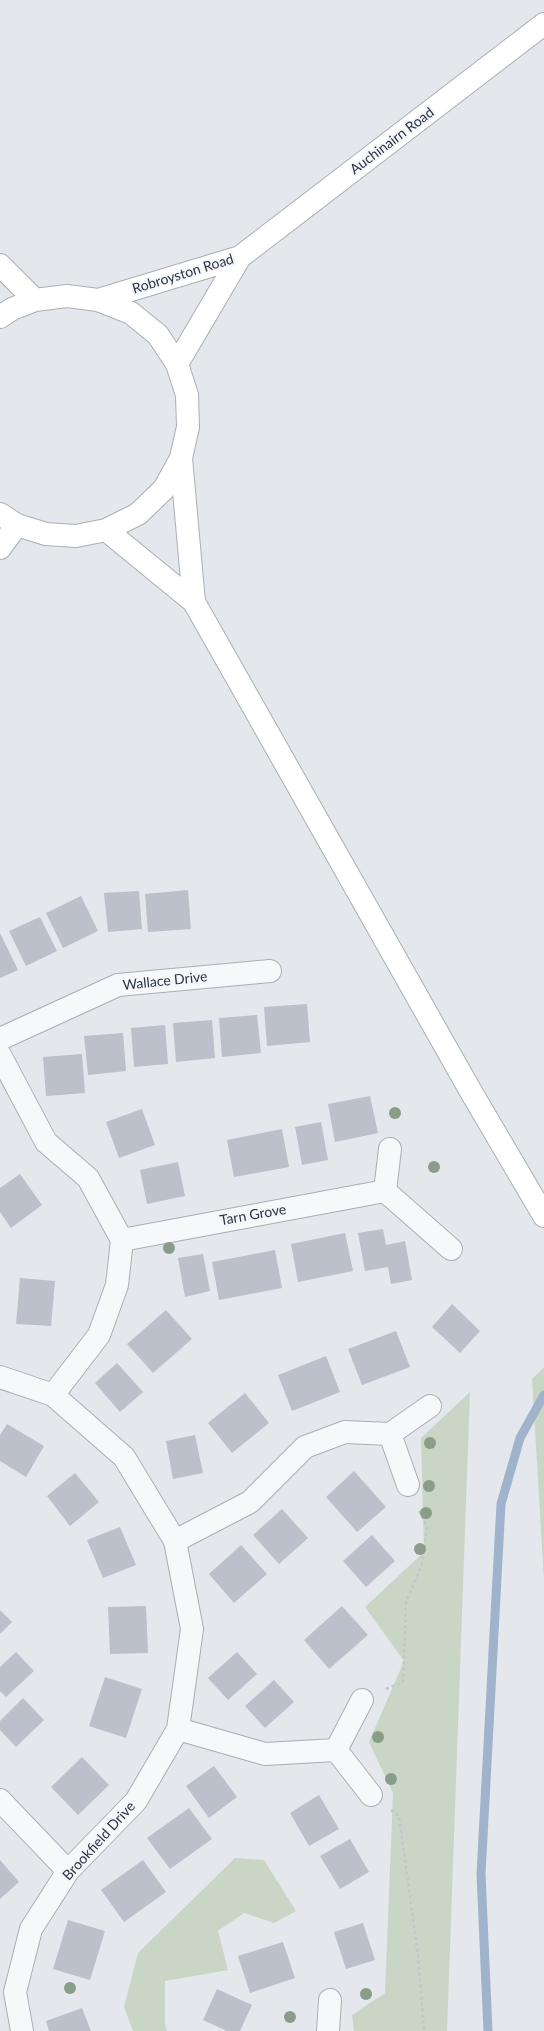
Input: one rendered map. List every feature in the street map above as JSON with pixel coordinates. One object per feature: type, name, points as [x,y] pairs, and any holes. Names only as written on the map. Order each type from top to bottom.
[{"type":"main road","name":"Auchinairn Road","points":[[240,257],[544,24]]},
{"type":"main road","name":"Robroyston Road","points":[[98,300],[240,257]]},
{"type":"main road","name":"Robroyston Road","points":[[177,364],[240,257]]},
{"type":"main road","points":[[0,265],[35,300]]},
{"type":"main road","points":[[0,318],[12,309],[35,300],[67,296],[98,300],[131,313],[158,335],[177,364],[187,395],[188,427],[181,458],[164,489],[138,514],[106,530],[76,536],[46,534],[8,519],[0,548]]},
{"type":"main road","points":[[181,458],[194,602]]},
{"type":"main road","points":[[106,530],[194,602],[470,1090],[544,1216]]},
{"type":"street","name":"Wallace Drive","points":[[0,1039],[118,984],[270,970]]},
{"type":"street","points":[[0,1055],[46,1142],[88,1178],[122,1240],[117,1286],[99,1335],[53,1395]]},
{"type":"street","points":[[390,1149],[384,1191],[451,1249]]},
{"type":"street","name":"Tarn Grove","points":[[122,1240],[384,1191]]},
{"type":"street","name":"Brookfield Drive","points":[[0,1377],[53,1395],[124,1457],[175,1541],[192,1629],[178,1728],[136,1801],[68,1871],[31,1929],[7,1992],[22,2031]]},
{"type":"street","points":[[175,1541],[250,1502],[305,1447],[345,1432],[390,1434],[430,1406]]},
{"type":"street","points":[[390,1434],[408,1485]]},
{"type":"street","points":[[336,1750],[362,1700]]},
{"type":"street","points":[[178,1728],[264,1754],[336,1750]]},
{"type":"street","points":[[336,1750],[371,1795]]},
{"type":"street","points":[[0,1800],[68,1871]]},
{"type":"street","points":[[328,2031],[330,2000]]},
{"type":"path","points":[[362,1700],[403,1682],[406,1602],[422,1564],[427,1527],[408,1485]]},
{"type":"path","points":[[371,1795],[399,1816],[418,1956],[424,2031]]},
{"type":"green space","points":[[544,1367],[544,1581],[532,1379]]},
{"type":"green space","points":[[470,1392],[447,2031],[354,2031],[352,2015],[385,1993],[393,1793],[369,1742],[404,1661],[365,1607],[424,1552],[421,1438]]},
{"type":"green space","points":[[235,1858],[264,1860],[296,1911],[274,1923],[244,1913],[218,1931],[228,1970],[165,1981],[165,2024],[167,2031],[133,2031],[124,2007],[138,1953]]},
{"type":"building","points":[[188,890],[191,929],[148,932],[145,894]]},
{"type":"building","points":[[139,891],[142,929],[108,932],[104,893]]},
{"type":"building","points":[[81,896],[98,931],[63,948],[46,913]]},
{"type":"building","points":[[40,917],[57,951],[26,966],[9,931]]},
{"type":"building","points":[[0,933],[18,970],[0,978]]},
{"type":"building","points":[[307,1004],[310,1042],[267,1046],[264,1007]]},
{"type":"building","points":[[257,1015],[261,1053],[222,1057],[219,1018]]},
{"type":"building","points":[[212,1020],[215,1058],[176,1062],[173,1023]]},
{"type":"building","points":[[165,1025],[168,1064],[134,1067],[131,1028]]},
{"type":"building","points":[[123,1033],[126,1071],[88,1075],[84,1036]]},
{"type":"building","points":[[82,1054],[85,1093],[46,1096],[43,1057]]},
{"type":"building","points":[[370,1096],[378,1133],[335,1142],[328,1104]]},
{"type":"building","points":[[142,1109],[155,1145],[119,1158],[106,1122]]},
{"type":"building","points":[[321,1122],[328,1160],[302,1165],[295,1127]]},
{"type":"building","points":[[282,1129],[289,1167],[234,1177],[227,1140]]},
{"type":"building","points":[[178,1162],[185,1196],[147,1204],[140,1170]]},
{"type":"building","points":[[20,1174],[42,1205],[11,1228],[0,1212],[0,1188]]},
{"type":"building","points":[[383,1229],[386,1245],[405,1241],[412,1280],[391,1284],[388,1267],[365,1271],[358,1233]]},
{"type":"building","points":[[345,1233],[353,1271],[298,1282],[291,1244]]},
{"type":"building","points":[[275,1250],[282,1288],[219,1300],[212,1262]]},
{"type":"building","points":[[203,1254],[210,1291],[185,1297],[178,1258]]},
{"type":"building","points":[[20,1278],[55,1281],[51,1326],[16,1324]]},
{"type":"building","points":[[452,1304],[480,1331],[460,1353],[432,1327]]},
{"type":"building","points":[[166,1310],[192,1339],[153,1373],[127,1344]]},
{"type":"building","points":[[396,1331],[410,1367],[362,1385],[348,1349]]},
{"type":"building","points":[[326,1356],[340,1392],[292,1411],[278,1375]]},
{"type":"building","points":[[117,1363],[143,1392],[120,1412],[95,1383]]},
{"type":"building","points":[[245,1393],[269,1423],[232,1453],[208,1423]]},
{"type":"building","points":[[7,1424],[44,1446],[26,1477],[0,1461],[0,1435]]},
{"type":"building","points":[[195,1435],[203,1473],[173,1479],[166,1441]]},
{"type":"building","points":[[354,1471],[386,1507],[357,1532],[326,1497]]},
{"type":"building","points":[[75,1473],[99,1502],[70,1526],[47,1496]]},
{"type":"building","points":[[282,1509],[308,1538],[279,1564],[253,1535]]},
{"type":"building","points":[[120,1527],[136,1565],[103,1578],[87,1540]]},
{"type":"building","points":[[372,1535],[395,1561],[366,1587],[343,1561]]},
{"type":"building","points":[[241,1545],[267,1574],[234,1603],[209,1574]]},
{"type":"building","points":[[146,1606],[148,1653],[110,1654],[108,1607]]},
{"type":"building","points":[[342,1606],[368,1635],[329,1669],[304,1640]]},
{"type":"building","points":[[0,1610],[12,1622],[0,1634]]},
{"type":"building","points":[[16,1652],[34,1671],[6,1697],[0,1691],[0,1667]]},
{"type":"building","points":[[237,1652],[257,1674],[228,1700],[208,1678]]},
{"type":"building","points":[[105,1677],[142,1689],[126,1738],[89,1726]]},
{"type":"building","points":[[274,1680],[294,1702],[265,1728],[245,1706]]},
{"type":"building","points":[[23,1698],[44,1720],[16,1747],[0,1730],[0,1721]]},
{"type":"building","points":[[82,1757],[109,1785],[78,1815],[51,1787]]},
{"type":"building","points":[[214,1766],[237,1797],[209,1818],[186,1786]]},
{"type":"building","points":[[319,1795],[339,1829],[309,1846],[290,1813]]},
{"type":"building","points":[[189,1808],[212,1839],[170,1869],[147,1838]]},
{"type":"building","points":[[350,1839],[369,1872],[340,1889],[320,1856]]},
{"type":"building","points":[[0,1860],[19,1882],[0,1899]]},
{"type":"building","points":[[143,1860],[166,1892],[124,1922],[101,1890]]},
{"type":"building","points":[[68,1920],[105,1931],[90,1980],[53,1969]]},
{"type":"building","points":[[363,1923],[375,1960],[346,1969],[334,1932]]},
{"type":"building","points":[[283,1942],[295,1978],[250,1993],[238,1956]]},
{"type":"building","points":[[217,1989],[252,2005],[240,2031],[227,2031],[203,2020]]},
{"type":"building","points":[[82,2008],[91,2031],[49,2031],[46,2021]]},
{"type":"waterway","points":[[488,2031],[481,1874],[501,1504],[520,1438],[544,1395]]}]
